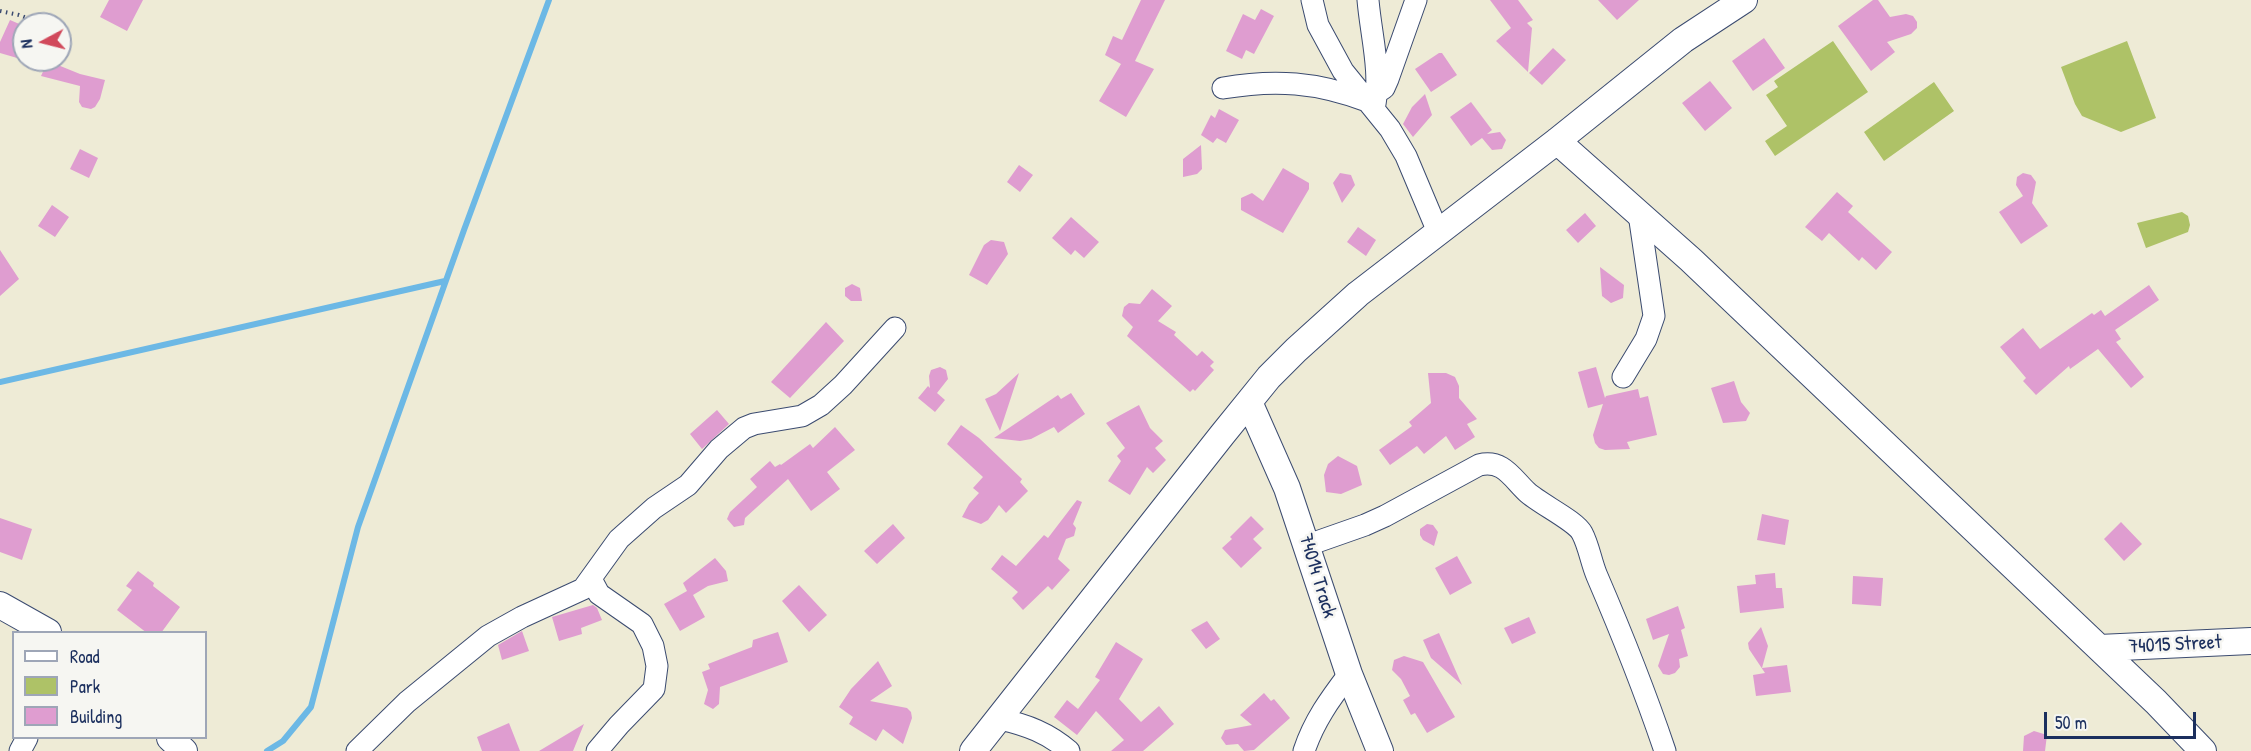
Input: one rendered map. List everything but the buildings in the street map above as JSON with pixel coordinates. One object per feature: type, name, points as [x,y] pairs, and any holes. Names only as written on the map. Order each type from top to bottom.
[{"type":"street","points":[[1312,0],[1318,25],[1343,71],[1373,101],[1406,156],[1438,232]]},
{"type":"street","points":[[1368,0],[1373,101]]},
{"type":"street","points":[[1373,101],[1388,79],[1416,0]]},
{"type":"street","points":[[973,751],[1249,402],[1269,378],[1323,324],[1358,294],[1557,141],[1683,40],[1744,0]]},
{"type":"street","points":[[1223,88],[1274,83],[1302,84],[1340,91],[1373,101]]},
{"type":"street","points":[[1557,141],[1691,260],[2156,702],[2203,751]]},
{"type":"street","points":[[1623,376],[1646,339],[1654,316],[1639,214]]},
{"type":"street","points":[[357,751],[407,702],[472,648],[522,616],[583,589],[619,539],[654,508],[688,485],[719,449],[734,436],[754,424],[812,412],[843,385],[895,328]]},
{"type":"street","name":"74014 Track","points":[[1249,402],[1287,488],[1308,544],[1349,674],[1380,751]]},
{"type":"street","points":[[1308,544],[1385,516],[1479,465],[1489,462],[1497,464],[1530,495],[1553,512],[1575,524],[1582,532],[1594,568],[1637,670],[1665,751]]},
{"type":"street","points":[[591,579],[599,594],[642,624],[653,646],[657,666],[654,689],[597,751]]},
{"type":"street","points":[[0,605],[45,631]]},
{"type":"street","name":"74015 Street","points":[[2099,648],[2251,641]]},
{"type":"street","points":[[1304,751],[1310,731],[1322,710],[1349,674]]},
{"type":"street","points":[[1000,719],[1027,725],[1044,732],[1069,751]]},
{"type":"street","points":[[171,739],[184,751]]},
{"type":"green space","points":[[1833,41],[1868,92],[1775,156],[1765,141],[1787,126],[1766,95],[1778,87],[1774,81]]},
{"type":"green space","points":[[2127,41],[2156,118],[2121,132],[2082,116],[2061,67]]},
{"type":"green space","points":[[1934,82],[1954,111],[1884,161],[1864,132]]},
{"type":"green space","points":[[2182,212],[2188,216],[2190,225],[2188,232],[2146,248],[2137,223]]},
{"type":"waterway","points":[[267,751],[283,741],[311,707],[358,527],[549,0]]},
{"type":"waterway","points":[[0,382],[445,281]]}]
